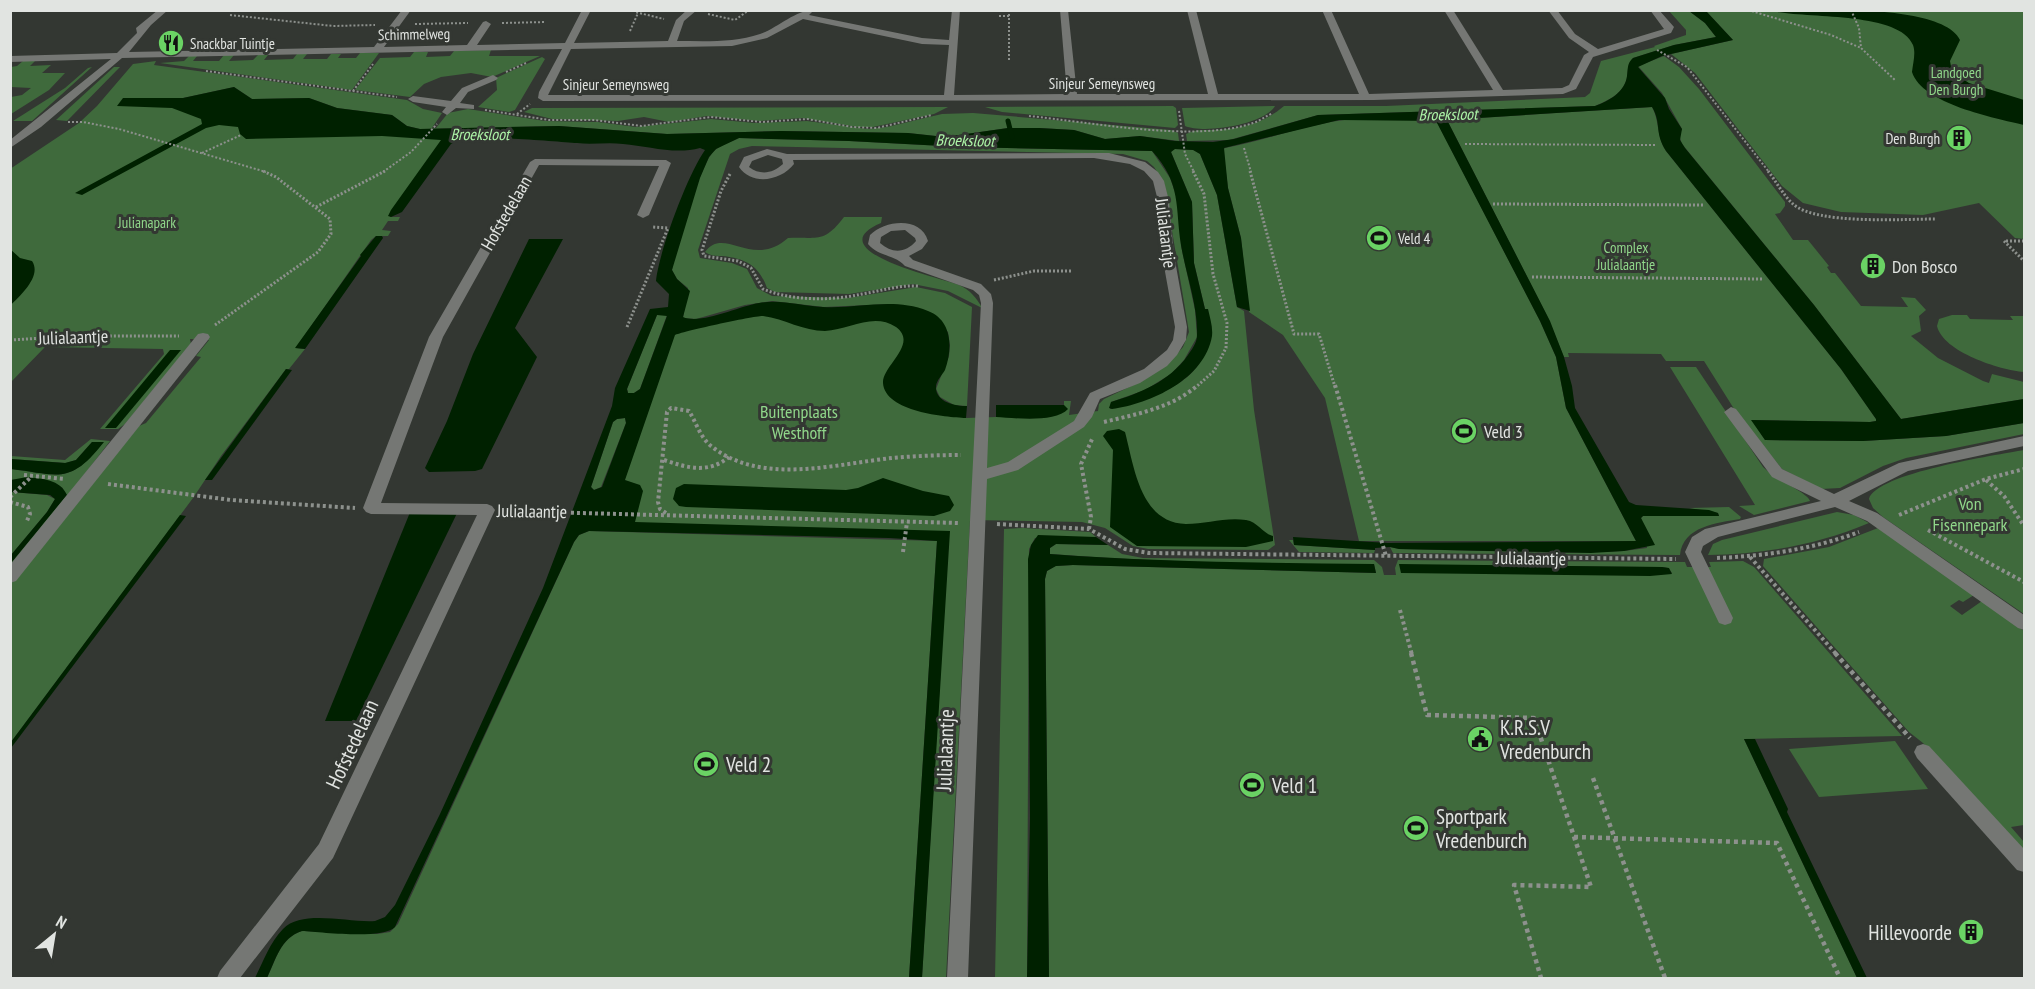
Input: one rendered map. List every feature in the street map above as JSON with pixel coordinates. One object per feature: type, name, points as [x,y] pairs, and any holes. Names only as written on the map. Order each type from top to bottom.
[{"type":"street","points":[[80,89],[94,69],[164,10]]},
{"type":"street","points":[[381,50],[406,12],[395,10]]},
{"type":"street","points":[[569,46],[587,10]]},
{"type":"street","points":[[949,98],[956,10]]},
{"type":"street","points":[[1064,10],[1072,98]]},
{"type":"street","points":[[1191,10],[1214,98]]},
{"type":"street","points":[[1326,10],[1365,97]]},
{"type":"street","points":[[1448,10],[1500,93]]},
{"type":"street","points":[[1552,10],[1572,36],[1596,52],[1668,31],[1669,27],[1654,10]]},
{"type":"street","points":[[671,45],[680,20],[698,12]]},
{"type":"street","points":[[806,13],[923,42],[954,43]]},
{"type":"street","name":"Schimmelweg","points":[[10,59],[732,44],[758,40],[779,32],[806,13]]},
{"type":"street","points":[[470,48],[486,24]]},
{"type":"street","points":[[10,145],[41,123],[122,55],[136,42],[147,25]]},
{"type":"street","name":"Sinjeur Semeynsweg","points":[[569,46],[543,98],[1277,98],[1500,93],[1571,89],[1586,57],[1596,52]]},
{"type":"street","points":[[449,108],[465,90],[493,78]]},
{"type":"street","points":[[413,99],[449,108],[470,107]]},
{"type":"street","name":"Julialaantje","points":[[744,167],[748,159],[760,153],[775,152],[787,157],[1094,155],[1120,158],[1137,163],[1153,173],[1161,193],[1181,333],[1175,348],[1156,367],[1138,379],[1095,396],[1090,400],[1088,415],[1079,424],[1013,466],[979,476]]},
{"type":"street","points":[[744,167],[752,174],[774,174],[786,168],[789,160],[787,157]]},
{"type":"street","name":"Hofstedelaan","points":[[371,508],[436,337],[535,162],[666,163],[643,215]]},
{"type":"street","points":[[900,254],[906,262],[977,287]]},
{"type":"street","name":"Julialaantje","points":[[958,978],[987,303],[985,294],[977,287]]},
{"type":"street","points":[[10,577],[203,337]]},
{"type":"street","points":[[1731,412],[1777,473],[1862,512],[2025,623]]},
{"type":"street","points":[[1725,618],[1695,558],[1694,547],[1700,539],[1707,535],[1807,511],[1835,501],[1904,467],[2025,441]]},
{"type":"street","name":"Julialaantje","points":[[371,508],[488,510]]},
{"type":"street","name":"Hofstedelaan","points":[[227,978],[326,851],[488,510]]},
{"type":"street","points":[[1923,752],[2025,863]]},
{"type":"path","points":[[698,12],[735,20],[749,10]]},
{"type":"path","points":[[1009,10],[1009,62]]},
{"type":"path","points":[[1748,10],[1831,35],[1862,48],[1895,80]]},
{"type":"path","points":[[1851,10],[1860,31],[1862,48]]},
{"type":"path","points":[[630,32],[638,12],[668,20]]},
{"type":"path","points":[[230,15],[333,26],[377,25]]},
{"type":"path","points":[[999,16],[1009,16]]},
{"type":"path","points":[[353,91],[381,50]]},
{"type":"path","points":[[1670,56],[1690,70],[1794,205],[1805,211],[1829,216],[1935,219]]},
{"type":"path","points":[[203,70],[413,99]]},
{"type":"path","points":[[1177,98],[1185,152]]},
{"type":"path","points":[[1020,115],[1182,129],[1226,128],[1269,117],[1280,106],[1277,98]]},
{"type":"path","points":[[470,107],[549,120],[595,120],[641,126],[711,117],[754,122],[807,119],[871,128],[938,114]]},
{"type":"path","points":[[41,123],[84,122],[271,173],[328,217],[332,225],[331,234],[314,255],[228,315],[203,337]]},
{"type":"path","points":[[316,207],[378,176],[405,157],[434,128]]},
{"type":"path","points":[[202,153],[241,135]]},
{"type":"path","points":[[1465,144],[1657,145]]},
{"type":"path","points":[[1244,148],[1294,333],[1319,334],[1385,554]]},
{"type":"path","points":[[744,167],[730,174],[724,184],[702,250],[704,256],[746,264],[755,272],[763,289],[775,294],[850,296],[894,287],[919,286]]},
{"type":"path","points":[[1493,204],[1704,205]]},
{"type":"path","points":[[627,327],[668,228],[638,227],[643,215]]},
{"type":"path","points":[[2025,241],[2004,241],[2025,261]]},
{"type":"path","points":[[977,287],[995,279],[1030,271],[1074,271]]},
{"type":"path","points":[[1532,277],[1764,279]]},
{"type":"path","name":"Julialaantje","points":[[10,340],[78,336],[203,337]]},
{"type":"path","points":[[670,514],[660,509],[658,502],[668,429],[667,412],[675,407],[689,411],[705,441],[729,457],[751,466],[785,469],[910,457],[980,455]]},
{"type":"path","points":[[664,460],[704,469],[716,466],[729,457]]},
{"type":"path","name":"Julialaantje","points":[[488,510],[645,513],[1089,529],[1121,548],[1138,552],[1695,558],[1750,556],[1824,545],[1986,479],[2025,469]]},
{"type":"path","points":[[24,475],[89,481],[231,500],[371,508]]},
{"type":"path","points":[[11,496],[32,477]]},
{"type":"path","points":[[1986,479],[2004,496],[2025,526]]},
{"type":"path","points":[[10,502],[24,505],[29,510],[28,518],[20,530]]},
{"type":"path","points":[[1900,514],[1909,519]]},
{"type":"path","points":[[903,552],[908,522]]},
{"type":"path","points":[[1918,525],[2025,582]]},
{"type":"path","points":[[1750,556],[1923,752]]},
{"type":"path","points":[[1400,610],[1427,715],[1534,718],[1591,887],[1514,885],[1541,978]]},
{"type":"path","points":[[1593,777],[1665,978]]},
{"type":"path","points":[[1574,837],[1777,843],[1840,978]]},
{"type":"green space","points":[[1669,11],[1689,11],[1705,23],[1716,37],[1674,45],[1633,58],[1629,63],[1626,81],[1621,90],[1595,106],[1318,115],[1229,140],[1187,141],[1186,134],[1189,132],[1251,124],[1268,117],[1284,106],[1386,106],[1585,97],[1590,93],[1601,61],[1655,47],[1686,35],[1686,30]]},
{"type":"green space","name":"Landgoed Den Burgh","points":[[1706,11],[2024,11],[2024,239],[2015,238],[1979,203],[1923,215],[1841,212],[1803,203],[1782,186],[1695,73],[1671,54],[1733,40]]},
{"type":"green space","points":[[491,50],[489,56],[540,56],[492,77],[471,73],[441,77],[424,84],[410,97],[355,90],[380,58],[410,57],[414,52],[428,52],[426,57],[450,56],[454,51]]},
{"type":"green space","points":[[360,53],[379,53],[352,90],[160,63],[184,61],[189,56],[197,56],[193,61],[219,61],[224,55],[234,55],[229,61],[253,60],[258,55],[268,55],[264,60],[293,59],[297,54],[307,54],[303,59],[327,59],[331,54],[341,54],[338,58],[356,58]]},
{"type":"green space","points":[[1664,56],[1679,67],[1699,89],[1785,202],[1780,213],[1775,214],[1793,240],[1808,240],[1829,266],[1827,267],[1831,273],[1835,273],[1861,306],[1908,307],[1901,297],[1915,298],[1926,310],[1919,316],[1921,331],[1911,336],[1938,358],[1983,381],[1989,383],[1992,374],[2024,382],[2024,399],[1901,419],[1814,305],[1682,144],[1679,135],[1682,129],[1662,93],[1638,66]]},
{"type":"green space","points":[[542,57],[545,59],[515,110],[509,112],[478,107],[497,90],[496,78]]},
{"type":"green space","points":[[23,61],[35,61],[30,66],[51,65],[42,73],[65,73],[49,90],[11,114],[11,97],[22,95],[31,88],[11,87],[11,67]]},
{"type":"green space","name":"Julianapark","points":[[156,61],[154,65],[407,100],[423,109],[442,113],[432,128],[436,128],[448,113],[468,109],[545,121],[598,122],[636,127],[711,119],[755,123],[807,121],[868,129],[887,127],[942,114],[973,113],[1171,130],[1178,133],[1179,141],[1140,136],[1105,139],[1074,130],[1039,128],[1008,128],[945,137],[908,133],[781,131],[667,134],[559,126],[420,129],[407,126],[392,115],[337,108],[309,98],[252,99],[234,87],[183,98],[123,99],[450,134],[390,217],[400,217],[398,221],[388,221],[382,230],[391,231],[388,236],[376,236],[371,240],[296,348],[305,349],[289,369],[286,369],[11,742],[11,583],[139,426],[146,423],[201,357],[196,356],[209,340],[190,339],[191,344],[125,424],[118,429],[100,429],[164,354],[163,349],[45,347],[11,382],[10,169],[79,123],[97,106],[133,64]]},
{"type":"green space","points":[[92,67],[32,121],[13,121],[65,88]]},
{"type":"green space","points":[[114,67],[120,67],[67,121],[56,120]]},
{"type":"green space","points":[[1173,106],[1176,108],[1178,125],[1175,128],[1002,112],[985,107]]},
{"type":"green space","points":[[1275,106],[1269,113],[1247,123],[1206,129],[1185,126],[1182,108]]},
{"type":"green space","points":[[948,107],[934,114],[873,127],[857,127],[803,118],[760,121],[707,116],[669,122],[644,117],[618,121],[552,119],[524,112],[532,108]]},
{"type":"green space","name":"Complex Julialaantje","points":[[1652,107],[1666,151],[1841,369],[1877,421],[1752,420],[1765,440],[1863,441],[1946,436],[2024,423],[2024,434],[1906,458],[1883,466],[1840,488],[1821,489],[1782,469],[1736,412],[1704,361],[1666,361],[1661,354],[1568,353],[1569,357],[1564,357],[1546,314],[1447,120]]},
{"type":"green space","points":[[1353,119],[1432,120],[1438,124],[1540,321],[1556,357],[1566,408],[1636,541],[1359,541],[1325,398],[1283,335],[1249,312],[1241,238],[1228,188],[1223,150],[1305,128]]},
{"type":"green space","name":"Buitenplaats Westhoff","points":[[739,138],[962,147],[1152,151],[1170,178],[1178,201],[1181,246],[1195,310],[1197,337],[1184,360],[1171,374],[1145,390],[1111,402],[1110,409],[1150,397],[1176,385],[1197,367],[1206,350],[1208,309],[1205,309],[1194,263],[1192,202],[1171,152],[1174,149],[1194,150],[1200,154],[1217,195],[1237,307],[1244,311],[1254,410],[1275,545],[1268,550],[1148,549],[1133,546],[1105,528],[1082,522],[970,520],[946,978],[922,978],[949,533],[602,526],[671,324],[749,311],[904,321],[924,395],[966,418],[996,417],[1001,410],[1064,405],[1064,401],[1071,401],[1069,415],[1098,411],[1099,404],[1104,399],[1144,380],[1176,355],[1183,347],[1189,332],[1164,183],[1154,167],[1147,161],[1123,154],[752,146],[730,154],[698,250],[700,258],[732,263],[747,269],[757,288],[772,296],[848,298],[916,287],[945,293],[972,307],[967,406],[954,405],[940,397],[936,389],[949,356],[948,332],[919,308],[891,304],[824,307],[772,301],[745,305],[696,319],[683,318],[688,288],[677,279],[672,270],[683,227],[702,172],[714,151]]},
{"type":"green space","points":[[844,217],[882,217],[881,223],[865,233],[863,244],[873,253],[890,262],[967,289],[982,308],[948,291],[913,284],[849,294],[775,292],[767,288],[760,274],[751,265],[731,257],[711,255],[705,252],[713,245],[721,243],[763,250],[775,247],[788,238],[819,237],[830,232]]},
{"type":"green space","points":[[657,315],[667,315],[640,389],[634,393],[628,393],[627,389]]},
{"type":"green space","points":[[1952,315],[1967,315],[1970,319],[2013,320],[2010,316],[2024,316],[2024,372],[2001,368],[1974,358],[1950,344],[1941,335],[1937,326],[1939,319]]},
{"type":"green space","points":[[1670,367],[1696,367],[1763,467],[1808,497],[1810,501],[1754,515],[1739,506],[1755,505]]},
{"type":"green space","points":[[625,418],[626,423],[601,487],[594,490],[591,487],[613,422]]},
{"type":"green space","points":[[91,439],[110,441],[11,570],[11,563],[40,528],[63,488],[24,479],[11,480],[11,469],[63,474],[82,465],[103,442],[92,442],[76,460],[66,463],[11,459],[11,456],[65,460]]},
{"type":"green space","name":"Von Fisennepark","points":[[2024,450],[2024,614],[1883,517],[1873,508],[1869,499],[1877,490],[1892,481],[1914,473]]},
{"type":"green space","points":[[11,492],[47,495],[55,499],[11,555]]},
{"type":"green space","points":[[1729,507],[1741,517],[1740,519],[1712,525],[1694,532],[1682,545],[1680,555],[1393,553],[1390,547],[1564,553],[1624,551],[1647,548],[1641,518],[1643,516],[1719,516],[1718,513],[1689,508]]},
{"type":"green space","points":[[1837,512],[1854,515],[1869,523],[1830,537],[1790,547],[1749,553],[1708,555],[1713,544],[1722,540]]},
{"type":"green space","points":[[1878,528],[1974,595],[1950,606],[1962,615],[1982,601],[2024,631],[2024,825],[2011,827],[2024,842],[2024,854],[1923,743],[1909,732],[1763,566],[1764,559],[1829,547]]},
{"type":"green space","points":[[1004,529],[1090,532],[1096,537],[1035,538],[1029,549],[1027,978],[995,978]]},
{"type":"green space","name":"Veld 2","points":[[589,531],[937,541],[909,978],[267,978],[284,944],[302,931],[377,934],[390,932],[398,924],[574,542],[579,535]]},
{"type":"green space","points":[[1289,540],[1293,540],[1294,545],[1375,550],[1374,553],[1299,552]]},
{"type":"green space","name":"Sportpark Vredenburch","points":[[1056,544],[1108,545],[1122,554],[1143,558],[1374,560],[1382,567],[1384,575],[1396,575],[1395,568],[1398,560],[1685,562],[1687,567],[1711,567],[1709,562],[1743,561],[1754,567],[1902,736],[1744,739],[1857,978],[1049,978],[1045,579],[1047,571],[1055,566],[1073,565],[1376,573],[1374,564],[1131,559],[1050,554],[1050,548]],"holes":[[[1399,565],[1668,568],[1672,573]]]},
{"type":"green space","points":[[1895,741],[1928,789],[1819,797],[1789,749]]},
{"type":"water","name":"Broeksloot","points":[[1689,11],[1706,11],[1733,40],[1662,56],[1638,67],[1665,98],[1682,129],[1680,140],[1685,148],[1814,305],[1901,419],[2024,399],[2024,423],[1946,436],[1863,441],[1765,440],[1751,420],[1870,422],[1876,419],[1841,369],[1666,151],[1652,107],[1447,120],[1550,321],[1564,357],[1575,408],[1629,502],[1636,505],[1709,510],[1718,513],[1719,516],[1643,516],[1641,518],[1655,545],[1624,551],[1591,553],[1390,547],[1375,548],[1375,550],[1294,545],[1293,537],[1388,543],[1636,541],[1566,408],[1556,357],[1540,321],[1436,121],[1339,120],[1224,148],[1228,188],[1241,238],[1250,311],[1237,307],[1217,195],[1200,154],[1193,150],[1175,149],[1171,152],[1192,202],[1194,263],[1205,309],[1208,309],[1212,336],[1199,365],[1174,387],[1143,402],[1112,409],[1109,408],[1111,402],[1133,395],[1172,372],[1188,355],[1197,338],[1196,313],[1181,245],[1176,196],[1168,174],[1152,151],[962,147],[739,138],[716,149],[709,157],[700,178],[672,270],[677,279],[690,291],[683,317],[700,319],[767,302],[823,307],[889,304],[928,311],[942,321],[949,344],[948,362],[938,380],[937,391],[939,396],[947,402],[967,406],[966,418],[931,414],[905,407],[886,393],[883,383],[884,376],[904,341],[896,327],[879,321],[870,321],[825,331],[809,329],[763,316],[747,318],[675,335],[625,480],[640,485],[643,491],[635,522],[950,531],[922,978],[909,978],[937,541],[589,531],[579,535],[574,542],[395,927],[388,931],[365,934],[302,931],[284,944],[267,978],[255,978],[274,940],[291,923],[314,918],[375,921],[385,917],[395,905],[440,814],[543,588],[612,406],[615,388],[650,309],[668,307],[669,294],[656,281],[658,268],[683,194],[705,150],[700,148],[681,151],[617,143],[583,144],[492,138],[460,140],[451,144],[402,212],[391,217],[388,216],[391,210],[441,140],[382,136],[246,139],[240,134],[238,127],[219,125],[206,128],[82,195],[75,193],[202,124],[201,119],[172,108],[117,106],[123,98],[183,98],[234,87],[252,99],[309,98],[337,108],[392,115],[407,126],[420,129],[559,126],[667,134],[781,131],[908,133],[945,137],[1008,128],[1039,128],[1074,130],[1105,139],[1140,136],[1175,141],[1213,142],[1234,139],[1318,115],[1595,106],[1611,99],[1620,91],[1626,82],[1629,64],[1633,58],[1674,45],[1716,37],[1705,23]],"holes":[[[657,315],[667,316],[640,389],[634,393],[628,393],[627,389]],[[625,418],[626,423],[602,487],[594,490],[591,487],[613,422]]]},
{"type":"water","points":[[1773,11],[1874,11],[1903,14],[1929,20],[1948,28],[1960,40],[1950,61],[1952,72],[1969,83],[2024,100],[2024,125],[1961,108],[1930,93],[1918,83],[1912,72],[1913,45],[1904,34],[1890,26],[1849,18]]},
{"type":"water","points":[[376,236],[383,238],[305,349],[295,348],[360,255]]},
{"type":"water","points":[[529,239],[563,239],[515,328],[537,357],[482,469],[429,472],[425,468],[447,421],[473,354]]},
{"type":"water","points":[[10,249],[20,258],[32,261],[34,267],[29,285],[11,305]]},
{"type":"water","points":[[170,350],[181,350],[116,428],[105,428]]},
{"type":"water","points":[[286,369],[292,370],[212,480],[205,480]]},
{"type":"water","points":[[996,405],[1064,405],[1068,409],[1045,418],[1013,418],[996,417]]},
{"type":"water","points":[[1119,429],[1125,432],[1136,476],[1142,490],[1158,514],[1171,521],[1186,524],[1231,519],[1246,520],[1273,536],[1273,541],[1246,547],[1137,546],[1110,527],[1113,450],[1103,436],[1107,431]]},
{"type":"water","points":[[92,442],[104,442],[92,456],[73,471],[53,474],[11,469],[11,459],[65,463],[76,460]]},
{"type":"water","points":[[27,477],[55,483],[67,495],[11,563],[11,555],[55,499],[50,495],[11,492],[11,480]]},
{"type":"water","points":[[883,478],[923,491],[949,496],[954,505],[950,511],[934,516],[686,507],[679,506],[673,499],[676,488],[684,484],[846,490]]},
{"type":"water","points":[[413,505],[461,505],[356,721],[325,721]]},
{"type":"water","points":[[180,515],[186,516],[11,748],[11,742]]},
{"type":"water","points":[[1038,535],[1096,537],[1108,545],[1056,544],[1050,548],[1050,554],[1252,563],[1374,564],[1376,573],[1073,565],[1056,566],[1047,571],[1045,579],[1049,978],[1027,978],[1030,818],[1028,559],[1031,545]]},
{"type":"water","points":[[1399,564],[1662,567],[1669,568],[1672,574],[1650,576],[1401,573]]},
{"type":"water","points":[[1744,739],[1755,739],[1788,809],[1787,812],[1867,978],[1857,978]]},
{"type":"waterway","points":[[1008,121],[1012,137]]},
{"type":"place","name":"Snackbar Tuintje","points":[[171,43]]},
{"type":"place","name":"Den Burgh","points":[[1959,138]]},
{"type":"place","name":"Veld 4","points":[[1379,238]]},
{"type":"place","name":"Don Bosco","points":[[1873,266]]},
{"type":"place","name":"Veld 3","points":[[1464,431]]},
{"type":"place","name":"K.R.S.V Vredenburch","points":[[1480,739]]},
{"type":"place","name":"Veld 2","points":[[706,764]]},
{"type":"place","name":"Veld 1","points":[[1252,785]]},
{"type":"place","name":"Sportpark Vredenburch","points":[[1416,828]]},
{"type":"place","name":"Hillevoorde","points":[[1971,932]]}]
